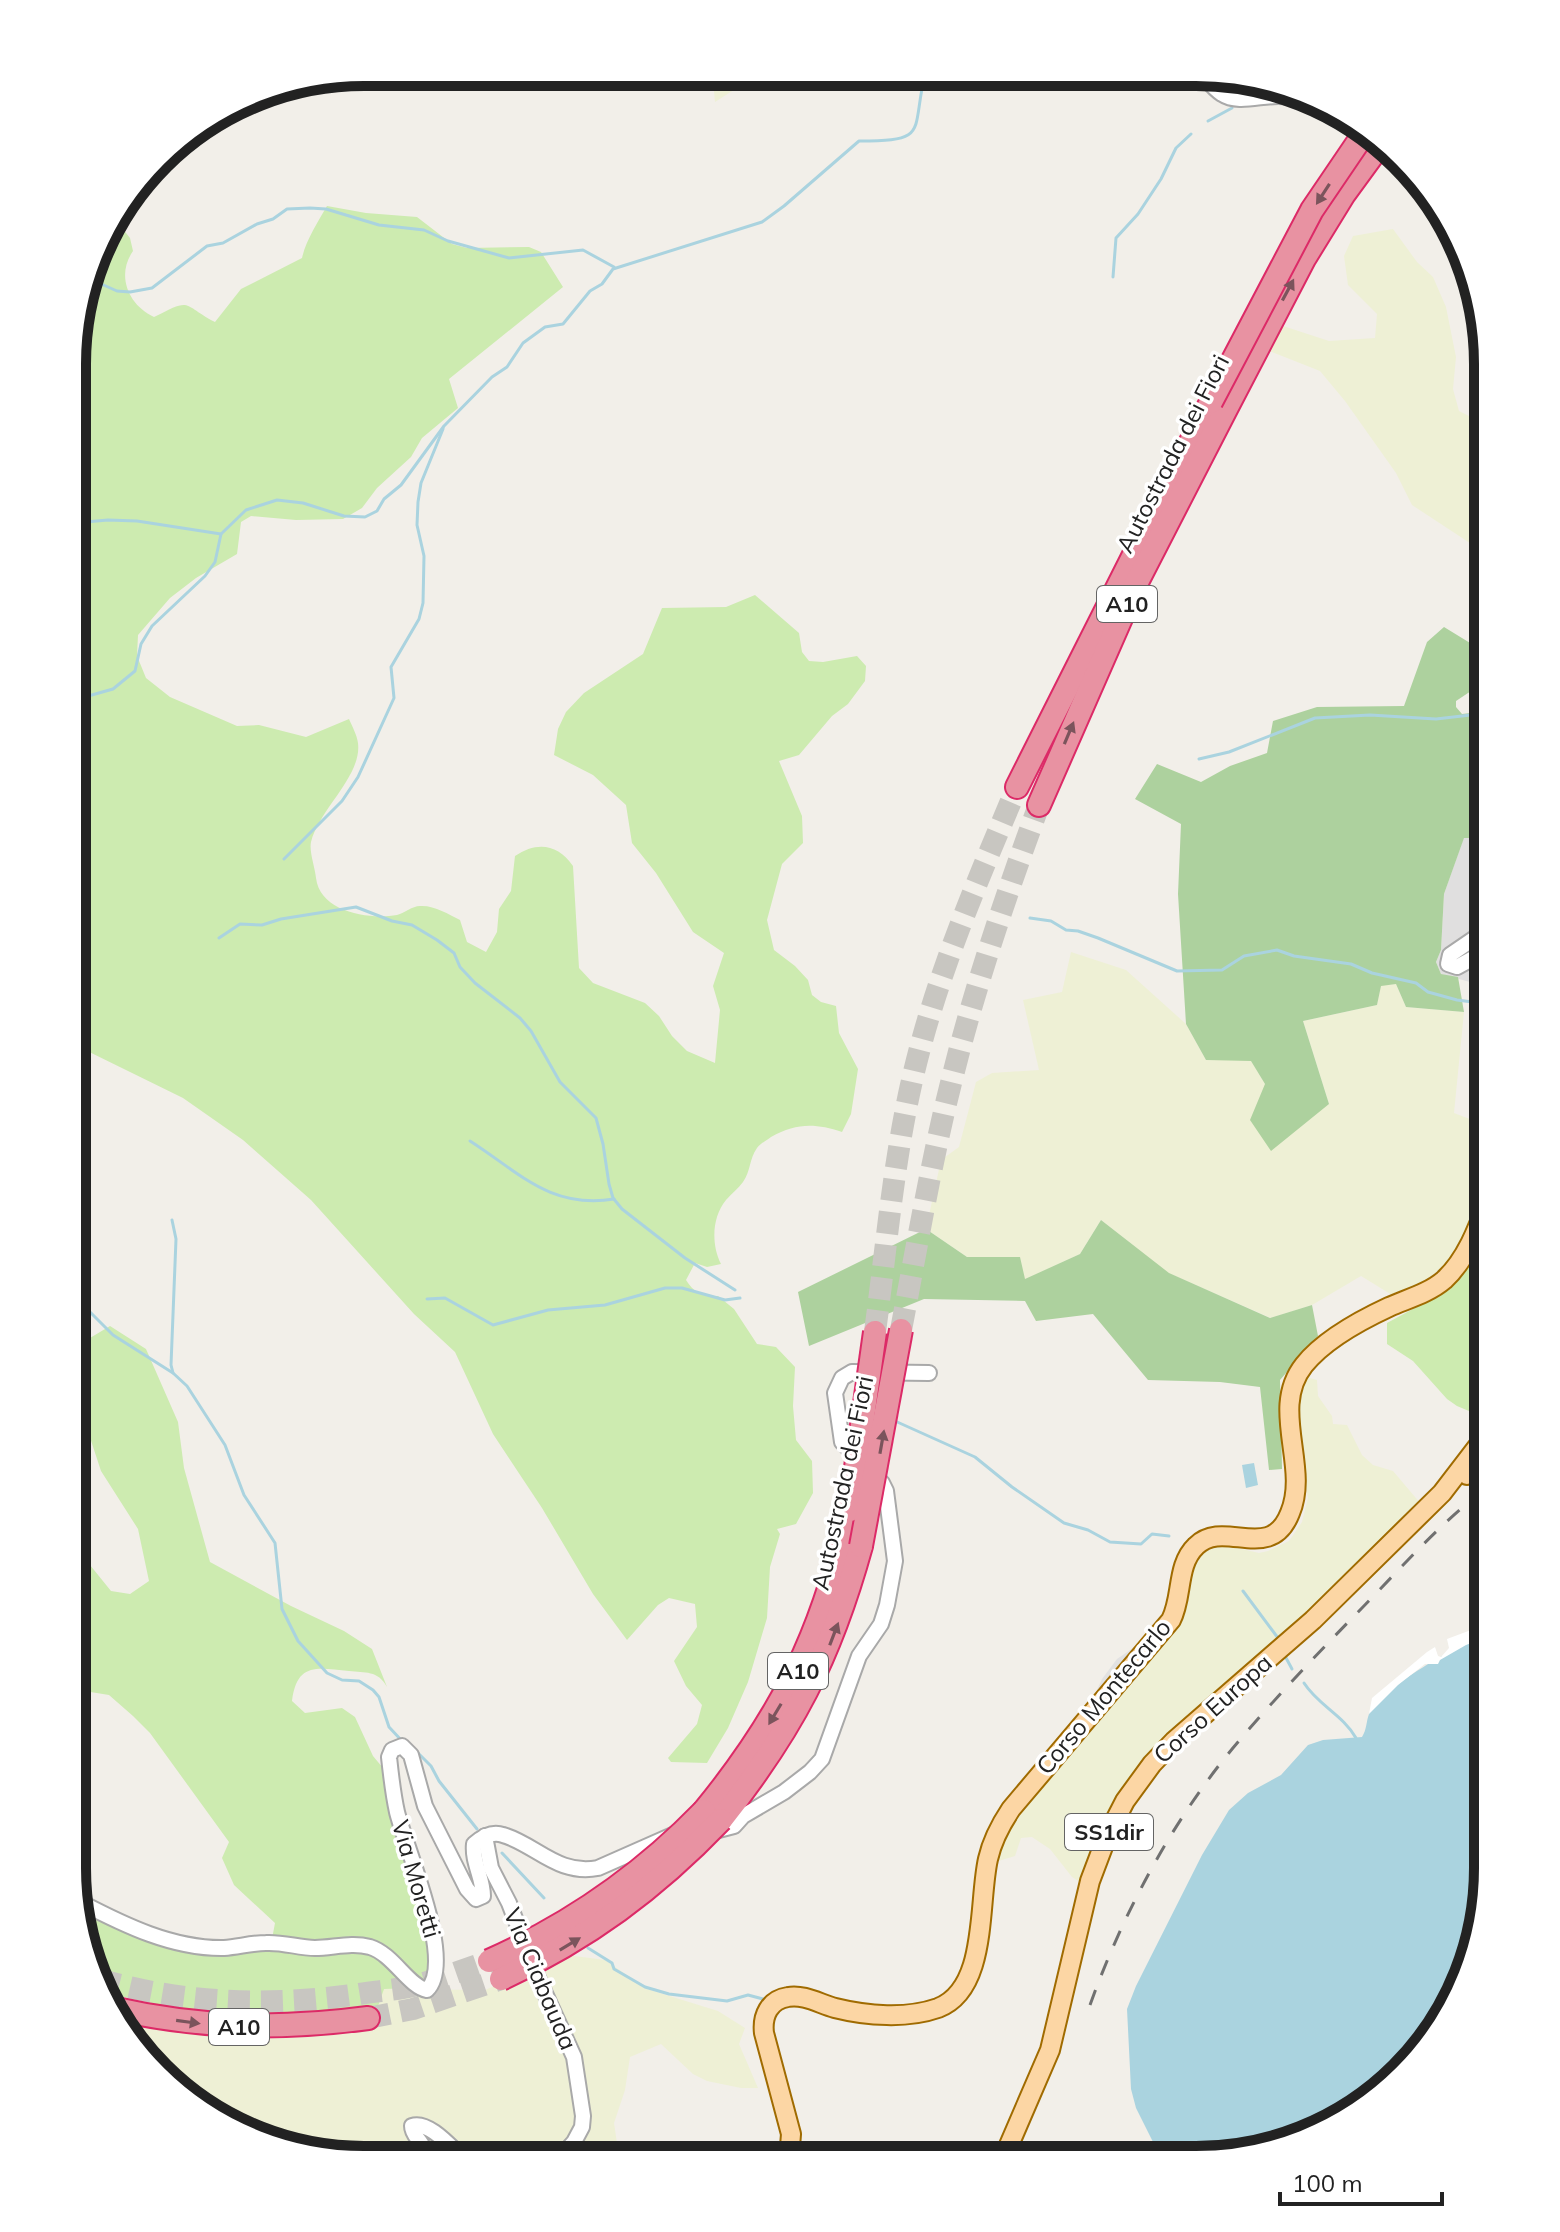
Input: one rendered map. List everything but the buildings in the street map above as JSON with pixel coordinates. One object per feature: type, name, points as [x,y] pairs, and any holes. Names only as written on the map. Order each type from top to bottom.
[{"type":"highway","name":"Autostrada dei Fiori","points":[[1039,805],[1218,405],[1312,210],[1360,140]]},
{"type":"highway","name":"Autostrada dei Fiori","points":[[1017,787],[1218,405],[1344,194],[1375,152]]},
{"type":"highway","name":"Autostrada dei Fiori","points":[[495,1970],[571,1944],[629,1904],[664,1876],[775,1748],[812,1683],[838,1624],[861,1546],[901,1330]]},
{"type":"highway","name":"Autostrada dei Fiori","points":[[713,1816],[791,1686],[823,1609],[850,1510],[875,1332]]},
{"type":"highway","name":"A10","points":[[126,2011],[241,2027],[293,2027],[368,2018]]},
{"type":"main road","name":"Corso Montecarlo","points":[[790,2146],[791,2134],[764,2033],[765,2017],[770,2006],[781,1999],[797,1996],[863,2013],[912,2014],[938,2008],[960,1992],[973,1965],[989,1857],[1011,1809],[1171,1620],[1178,1603],[1186,1561],[1197,1545],[1217,1536],[1254,1540],[1266,1537],[1279,1530],[1290,1514],[1294,1487],[1290,1405],[1301,1370],[1316,1353],[1355,1326],[1446,1278],[1473,1236]]},
{"type":"main road","name":"Corso Europa","points":[[1442,1493],[1473,1451]]},
{"type":"main road","name":"Corso Europa","points":[[1009,2146],[1053,2040],[1098,1857],[1114,1821],[1138,1782],[1174,1741],[1313,1620],[1442,1493],[1473,1469]]},
{"type":"street","points":[[1215,87],[1223,95],[1238,99],[1268,95]]},
{"type":"street","points":[[1474,939],[1450,955],[1448,964],[1457,967],[1474,958]]},
{"type":"street","points":[[485,1836],[503,1835],[560,1864],[588,1870],[598,1868],[673,1834],[727,1829],[784,1792],[817,1765],[825,1754],[836,1714],[859,1656],[881,1624],[895,1561],[886,1491],[842,1442],[835,1393],[837,1385],[852,1372],[929,1373]]},
{"type":"street","name":"Via Moretti","points":[[89,1906],[161,1939],[185,1943],[226,1948],[268,1943],[312,1948],[338,1945],[371,1947],[395,1963],[417,1986],[427,1990],[433,1984],[435,1974],[436,1942],[397,1812],[389,1757],[392,1750],[402,1746],[411,1755],[418,1786],[431,1818],[467,1889],[476,1899],[483,1896],[483,1890],[473,1849],[474,1844],[485,1836]]},
{"type":"street","name":"Via Ciabauda","points":[[485,1836],[491,1868],[509,1903],[538,1978],[574,2057],[583,2116],[582,2127],[570,2146]]},
{"type":"street","points":[[424,2146],[412,2131],[416,2123],[424,2125],[449,2146]]},
{"type":"shaded area","points":[[1464,837],[1474,837],[1474,983],[1441,974],[1436,962],[1441,950],[1444,894]]},
{"type":"shaded area","points":[[1139,1644],[1092,1701],[1102,1679],[1117,1659]]},
{"type":"green space","points":[[714,87],[737,87],[737,88],[715,102]]},
{"type":"green space","points":[[327,206],[417,217],[452,244],[467,248],[529,247],[541,252],[563,287],[449,379],[458,408],[422,438],[411,457],[377,488],[362,508],[343,519],[296,520],[251,516],[241,522],[237,554],[196,578],[170,598],[138,635],[137,656],[146,678],[170,697],[237,726],[259,725],[306,737],[349,719],[357,740],[354,768],[311,842],[319,890],[326,899],[348,911],[373,916],[397,915],[417,906],[436,908],[460,920],[467,942],[486,952],[497,932],[499,909],[511,891],[515,856],[531,848],[554,849],[573,866],[579,968],[593,983],[645,1003],[687,1051],[715,1063],[720,1010],[713,986],[724,953],[693,932],[656,873],[632,843],[626,805],[593,775],[554,755],[558,729],[566,712],[584,693],[643,654],[662,608],[726,607],[755,595],[799,633],[802,652],[809,661],[823,662],[857,656],[866,666],[865,681],[848,704],[832,716],[799,755],[779,761],[802,816],[803,843],[782,864],[767,920],[774,950],[808,980],[812,995],[821,1002],[836,1006],[839,1033],[858,1069],[851,1114],[842,1132],[814,1126],[797,1127],[780,1132],[759,1146],[746,1178],[718,1214],[714,1239],[721,1264],[707,1267],[695,1263],[686,1280],[699,1293],[718,1296],[734,1309],[757,1344],[776,1347],[795,1367],[793,1406],[796,1440],[812,1461],[813,1493],[796,1524],[777,1529],[780,1534],[770,1567],[767,1618],[748,1682],[728,1728],[707,1763],[671,1762],[668,1758],[697,1724],[702,1705],[686,1686],[674,1661],[697,1627],[695,1604],[669,1598],[658,1605],[627,1640],[593,1594],[493,1434],[455,1352],[414,1314],[311,1200],[243,1140],[183,1098],[86,1050],[86,364],[91,309],[101,274],[122,228],[130,238],[133,251],[125,270],[125,279],[137,305],[154,317],[186,305],[215,322],[241,289],[302,258]]},
{"type":"green space","points":[[1393,229],[1417,262],[1433,277],[1446,307],[1456,357],[1453,389],[1459,411],[1474,418],[1474,546],[1412,505],[1396,473],[1320,371],[1264,349],[1277,324],[1329,341],[1375,338],[1377,314],[1348,285],[1344,256],[1353,236]]},
{"type":"green space","points":[[1444,627],[1474,645],[1474,689],[1456,701],[1456,707],[1462,714],[1474,713],[1474,838],[1464,838],[1444,894],[1441,950],[1436,962],[1441,974],[1458,977],[1464,1012],[1406,1007],[1396,984],[1381,986],[1377,1005],[1303,1021],[1329,1104],[1271,1151],[1250,1120],[1265,1084],[1251,1061],[1206,1060],[1186,1024],[1178,894],[1181,824],[1135,799],[1157,764],[1201,782],[1230,766],[1267,753],[1273,721],[1317,707],[1404,706],[1427,642]]},
{"type":"green space","points":[[1071,952],[1126,970],[1186,1024],[1206,1060],[1251,1060],[1265,1084],[1329,1104],[1303,1021],[1377,1005],[1381,985],[1396,984],[1406,1007],[1464,1012],[1454,1113],[1474,1120],[1473,1209],[1459,1250],[1413,1290],[1392,1295],[1361,1276],[1312,1305],[1271,1318],[1168,1273],[1101,1220],[1080,1254],[1024,1280],[1019,1257],[967,1257],[926,1229],[941,1160],[959,1147],[976,1082],[992,1073],[1039,1070],[1023,1000],[1062,992]]},
{"type":"green space","points":[[1101,1220],[1169,1273],[1270,1318],[1312,1305],[1318,1336],[1280,1380],[1282,1469],[1269,1470],[1260,1387],[1220,1382],[1148,1380],[1093,1314],[1036,1321],[1025,1301],[924,1299],[809,1346],[798,1292],[926,1229],[967,1257],[1020,1257],[1025,1279],[1080,1254]]},
{"type":"green space","points":[[1473,1249],[1473,1413],[1447,1399],[1413,1361],[1387,1344],[1387,1323],[1448,1290]]},
{"type":"green space","points":[[110,1326],[146,1349],[178,1422],[184,1468],[210,1562],[344,1631],[372,1649],[387,1687],[371,1673],[310,1670],[299,1679],[292,1701],[305,1713],[342,1708],[355,1717],[390,1787],[432,1938],[429,1980],[418,1988],[384,1989],[376,2012],[361,2015],[230,2015],[179,2011],[118,1996],[115,1991],[101,1958],[89,1909],[189,1950],[272,1939],[275,1923],[234,1885],[222,1858],[229,1842],[150,1733],[109,1695],[86,1691],[86,1560],[111,1591],[130,1594],[149,1581],[138,1529],[101,1471],[86,1425],[86,1340]]},
{"type":"green space","points":[[1306,1377],[1317,1380],[1318,1396],[1332,1416],[1333,1424],[1347,1425],[1362,1455],[1373,1465],[1393,1471],[1421,1504],[1297,1623],[1170,1735],[1083,1884],[1072,1877],[1050,1849],[1032,1837],[1021,1838],[1015,1856],[995,1862],[1008,1828],[1180,1621],[1192,1566],[1198,1556],[1210,1548],[1229,1546],[1259,1553],[1268,1551],[1289,1541],[1302,1522],[1308,1498],[1298,1437],[1298,1399]]},
{"type":"green space","points":[[567,1955],[605,1960],[647,1989],[718,2011],[745,2028],[739,2044],[758,2088],[707,2081],[693,2074],[661,2044],[630,2057],[625,2090],[614,2123],[617,2146],[327,2144],[274,2131],[209,2099],[155,2051],[130,2018],[376,2012],[383,1989],[485,1990]]},
{"type":"water","points":[[1254,1463],[1258,1485],[1246,1488],[1242,1465]]},
{"type":"water","points":[[1473,1642],[1473,1887],[1469,1923],[1459,1958],[1427,2023],[1379,2077],[1351,2099],[1319,2117],[1251,2141],[1155,2146],[1136,2108],[1131,2089],[1127,2009],[1202,1855],[1229,1810],[1248,1793],[1281,1775],[1308,1745],[1323,1740],[1362,1737],[1376,1703],[1404,1679]]},
{"type":"pier","points":[[1473,1629],[1473,1642],[1438,1664],[1425,1664],[1369,1714],[1372,1698],[1435,1647],[1441,1657],[1449,1648],[1447,1639]]},
{"type":"waterway","points":[[86,697],[113,689],[135,671],[141,644],[152,626],[205,576],[215,562],[221,534],[246,510],[277,500],[303,503],[344,516],[365,517],[377,511],[384,499],[401,485],[444,426],[492,377],[507,367],[523,343],[545,327],[563,324],[613,269],[762,222],[859,141],[897,139],[913,130],[923,86]]},
{"type":"waterway","points":[[1208,121],[1232,108]]},
{"type":"waterway","points":[[1113,277],[1116,238],[1138,214],[1161,179],[1176,148],[1191,134]]},
{"type":"waterway","points":[[98,283],[117,291],[152,288],[207,246],[223,243],[287,209],[310,208],[326,209],[379,225],[424,230],[448,241],[509,258],[583,250],[614,267]]},
{"type":"waterway","points":[[284,859],[342,801],[358,777],[394,698],[391,667],[419,619],[423,603],[424,556],[417,525],[421,483],[443,429]]},
{"type":"waterway","points":[[86,522],[137,521],[221,534]]},
{"type":"waterway","points":[[1199,759],[1229,752],[1315,718],[1370,715],[1436,719],[1474,715]]},
{"type":"waterway","points":[[219,938],[240,924],[262,925],[356,907],[412,925],[437,940],[454,953],[460,967],[475,983],[520,1018],[531,1031],[560,1082],[596,1118],[609,1184],[613,1198],[622,1209],[685,1258],[735,1290]]},
{"type":"waterway","points":[[1030,918],[1051,921],[1066,930],[1098,938],[1177,971],[1222,970],[1244,956],[1277,950],[1294,956],[1351,964],[1372,973],[1416,983],[1428,992],[1474,1002]]},
{"type":"waterway","points":[[470,1141],[521,1176],[553,1193],[591,1201],[614,1199]]},
{"type":"waterway","points":[[172,1220],[176,1239],[173,1373]]},
{"type":"waterway","points":[[427,1299],[445,1298],[493,1325],[548,1310],[605,1305],[665,1288],[682,1288],[725,1300],[740,1298]]},
{"type":"waterway","points":[[86,1308],[113,1335],[173,1373],[187,1386],[225,1445],[244,1495],[275,1543],[282,1609],[298,1641],[327,1673],[342,1680],[359,1681],[373,1690],[379,1697],[389,1727],[402,1741]]},
{"type":"waterway","points":[[895,1421],[975,1457],[1064,1523],[1088,1530],[1110,1542],[1141,1544],[1152,1534],[1169,1536]]},
{"type":"waterway","points":[[1243,1591],[1278,1638]]},
{"type":"waterway","points":[[1285,1656],[1292,1669]]},
{"type":"waterway","points":[[1304,1683],[1356,1738]]},
{"type":"waterway","points":[[415,1750],[431,1766],[477,1829]]},
{"type":"waterway","points":[[502,1853],[544,1898]]},
{"type":"waterway","points":[[588,1948],[612,1963],[614,1969],[645,1987],[669,1994],[727,2001],[748,1995],[763,1999]]},
{"type":"tunnel","points":[[875,1332],[899,1146],[920,1046],[957,933],[1017,787]]},
{"type":"tunnel","points":[[901,1330],[937,1141],[961,1044],[992,941],[1039,805]]},
{"type":"tunnel","points":[[111,1982],[195,1998],[293,2001],[407,1987],[489,1961]]},
{"type":"tunnel","points":[[368,2018],[413,2009],[501,1979]]},
{"type":"railway","points":[[1090,2005],[1118,1936],[1152,1867],[1215,1771],[1283,1691],[1407,1561],[1473,1499]]}]
